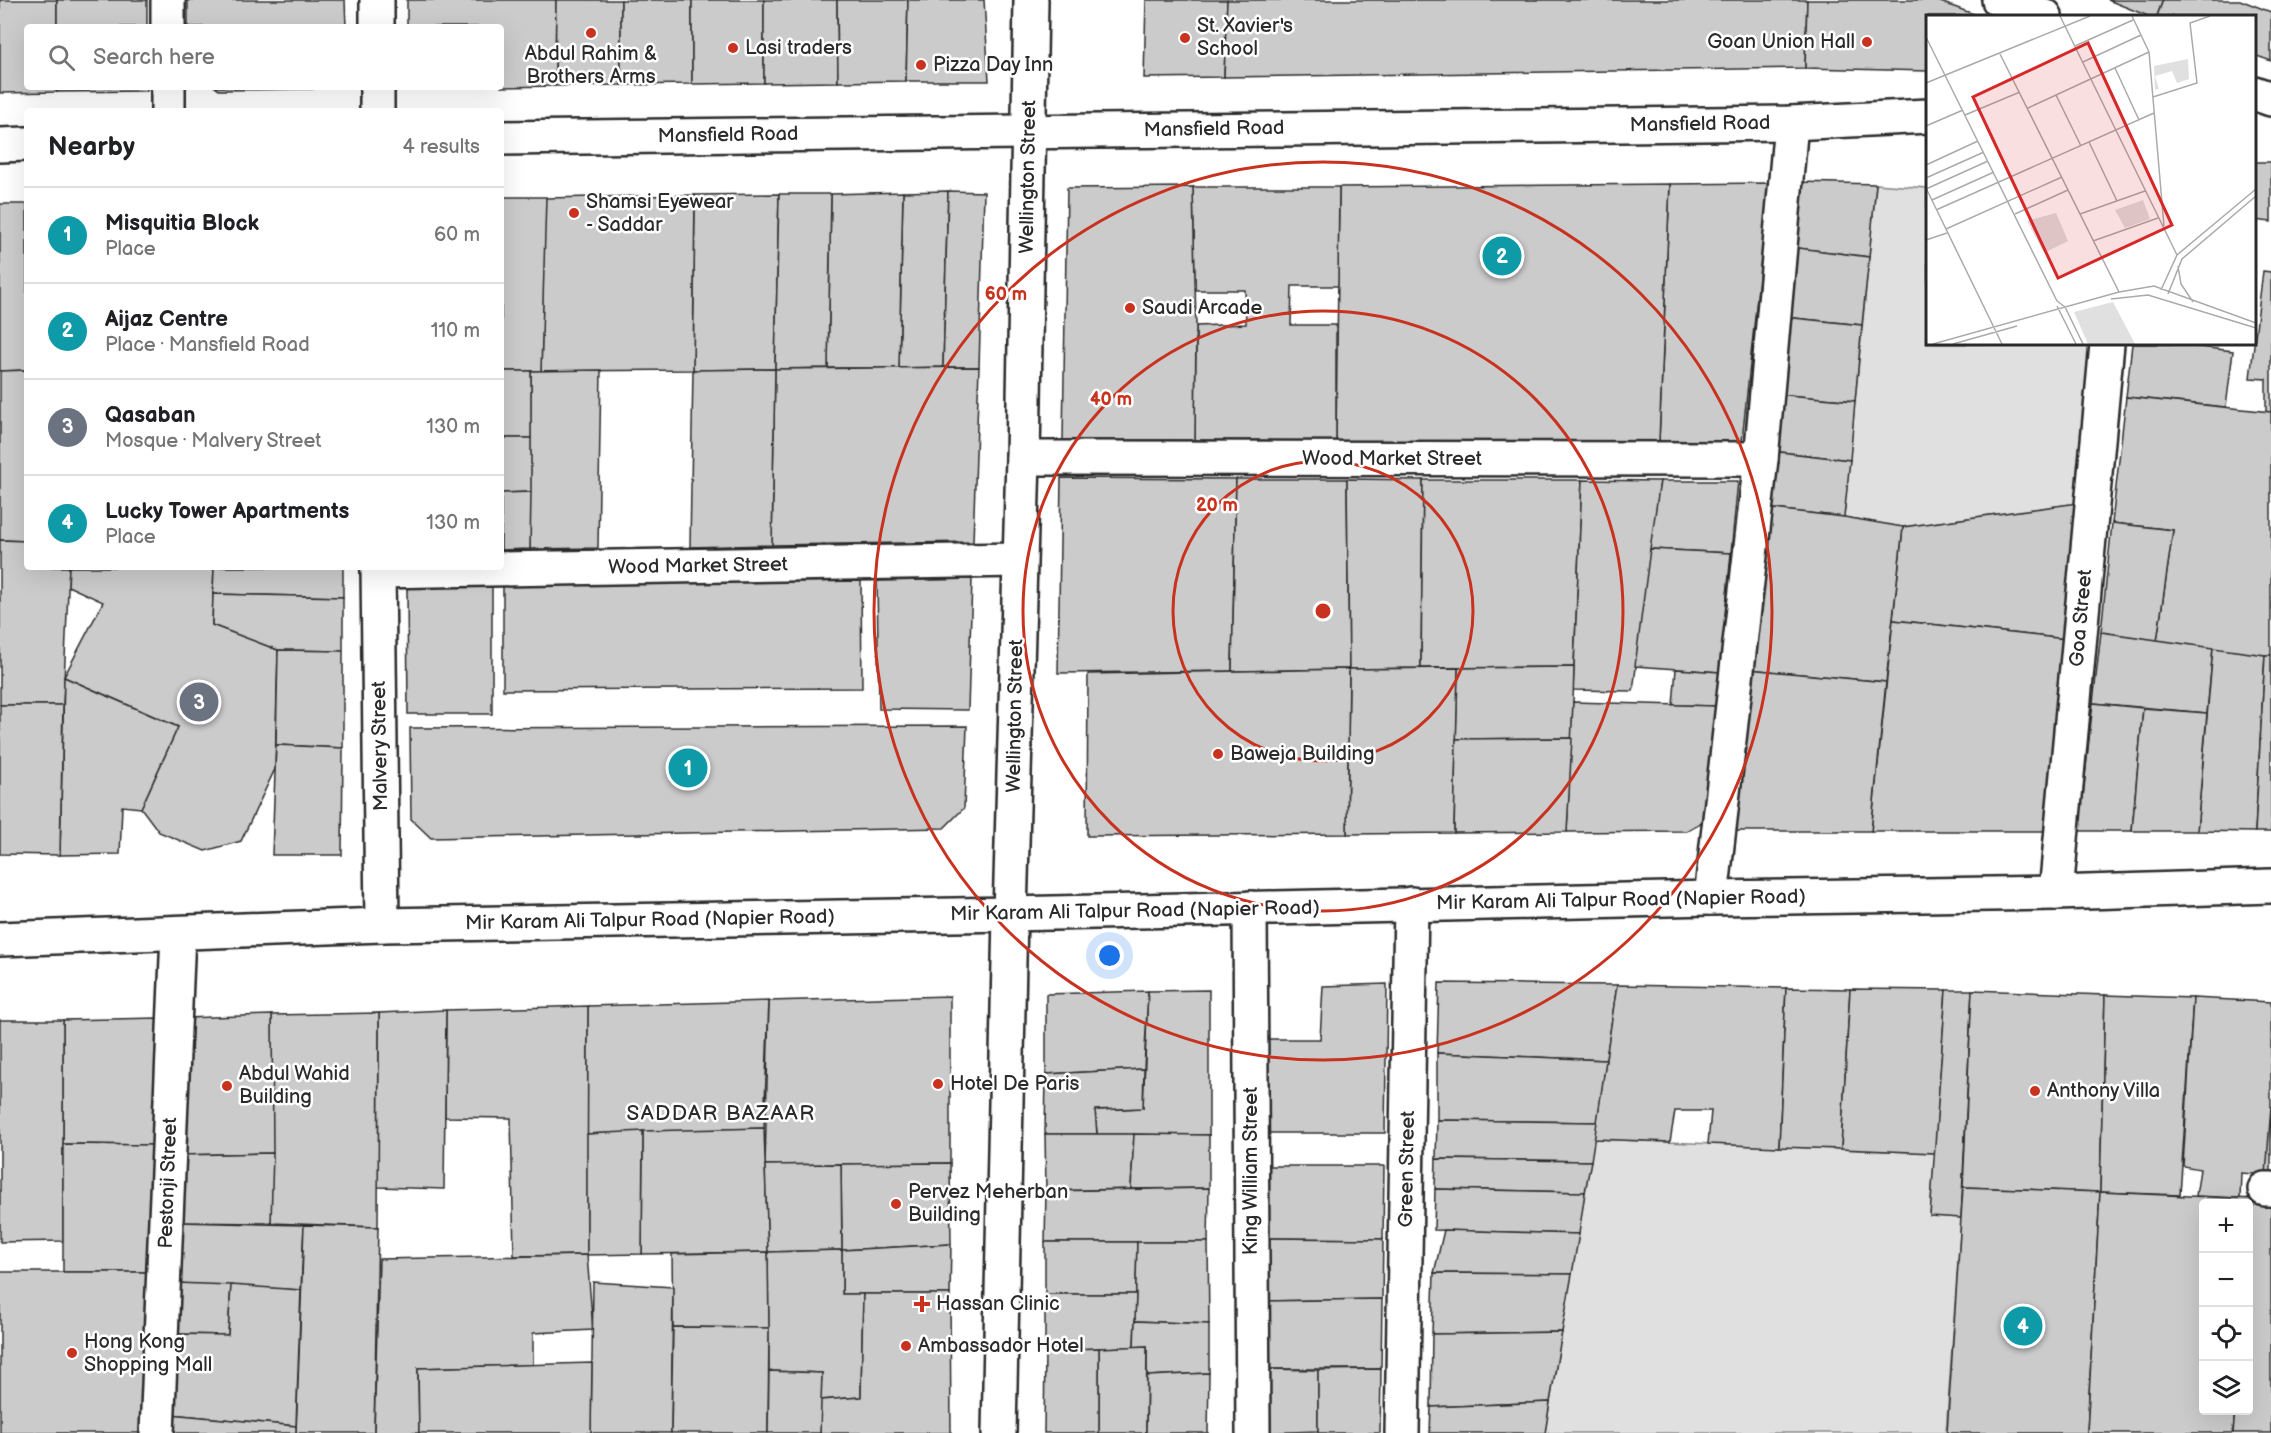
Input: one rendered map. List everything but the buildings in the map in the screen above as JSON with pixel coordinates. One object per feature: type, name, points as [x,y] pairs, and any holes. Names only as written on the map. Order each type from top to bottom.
[{"type":"street","points":[[168,0],[168,24]]},
{"type":"street","points":[[377,0],[377,24]]},
{"type":"street","name":"Wellington Street","points":[[999,1433],[1023,459],[1031,0]]},
{"type":"street","points":[[1999,0],[2042,15]]},
{"type":"street","points":[[168,90],[168,108]]},
{"type":"street","points":[[377,90],[377,108]]},
{"type":"street","points":[[2256,94],[2271,99]]},
{"type":"street","name":"Mansfield Road","points":[[504,138],[1791,123],[1926,116]]},
{"type":"street","points":[[1711,898],[1761,459],[1791,123]]},
{"type":"street","points":[[0,145],[24,144]]},
{"type":"street","name":"Goa Street","points":[[2056,893],[2107,345]]},
{"type":"street","name":"Wood Market Street","points":[[1023,459],[1761,459]]},
{"type":"street","name":"Wood Market Street","points":[[504,567],[1019,560]]},
{"type":"street","name":"Malvery Street","points":[[378,570],[382,925]]},
{"type":"street","name":"Mir Karam Ali Talpur Road (Napier Road)","points":[[0,939],[382,925],[2056,893],[2271,886]]},
{"type":"street","name":"Green Street","points":[[1402,1433],[1411,904]]},
{"type":"street","name":"King William Street","points":[[1250,908],[1252,1433]]},
{"type":"street","name":"Pestonji Street","points":[[157,1433],[178,934]]},
{"type":"shaded area","points":[[1876,184],[1926,188],[1926,345],[2094,345],[2078,503],[1903,527],[1844,517]]},
{"type":"shaded area","points":[[1594,1139],[1935,1153],[1930,1215],[1961,1218],[1946,1433],[1545,1433]]},
{"type":"place","name":"Abdul Rahim & Brothers Arms","points":[[591,33]]},
{"type":"place","name":"St. Xavier's School","points":[[1185,38]]},
{"type":"place","name":"Goan Union Hall","points":[[1867,42]]},
{"type":"place","name":"Lasi traders","points":[[733,48]]},
{"type":"place","name":"Pizza Day Inn","points":[[921,65]]},
{"type":"place","name":"Shamsi Eyewear - Saddar","points":[[574,213]]},
{"type":"place","name":"Aijaz Centre","points":[[1502,256]]},
{"type":"place","name":"Saudi Arcade","points":[[1130,308]]},
{"type":"place","name":"Qasaban","points":[[199,702]]},
{"type":"place","name":"Baweja Building","points":[[1218,754]]},
{"type":"place","name":"Misquitia Block","points":[[688,768]]},
{"type":"place","name":"Hotel De Paris","points":[[938,1084]]},
{"type":"place","name":"Abdul Wahid Building","points":[[227,1086]]},
{"type":"place","name":"Anthony Villa","points":[[2035,1091]]},
{"type":"place","name":"Pervez Meherban Building","points":[[896,1204]]},
{"type":"place","name":"Hassan Clinic","points":[[922,1304]]},
{"type":"place","name":"Lucky Tower Apartments","points":[[2023,1326]]},
{"type":"place","name":"Ambassador Hotel","points":[[906,1346]]},
{"type":"place","name":"Hong Kong Shopping Mall","points":[[72,1353]]},
{"type":"district","name":"SADDAR BAZAAR","points":[[721,1113]]}]
